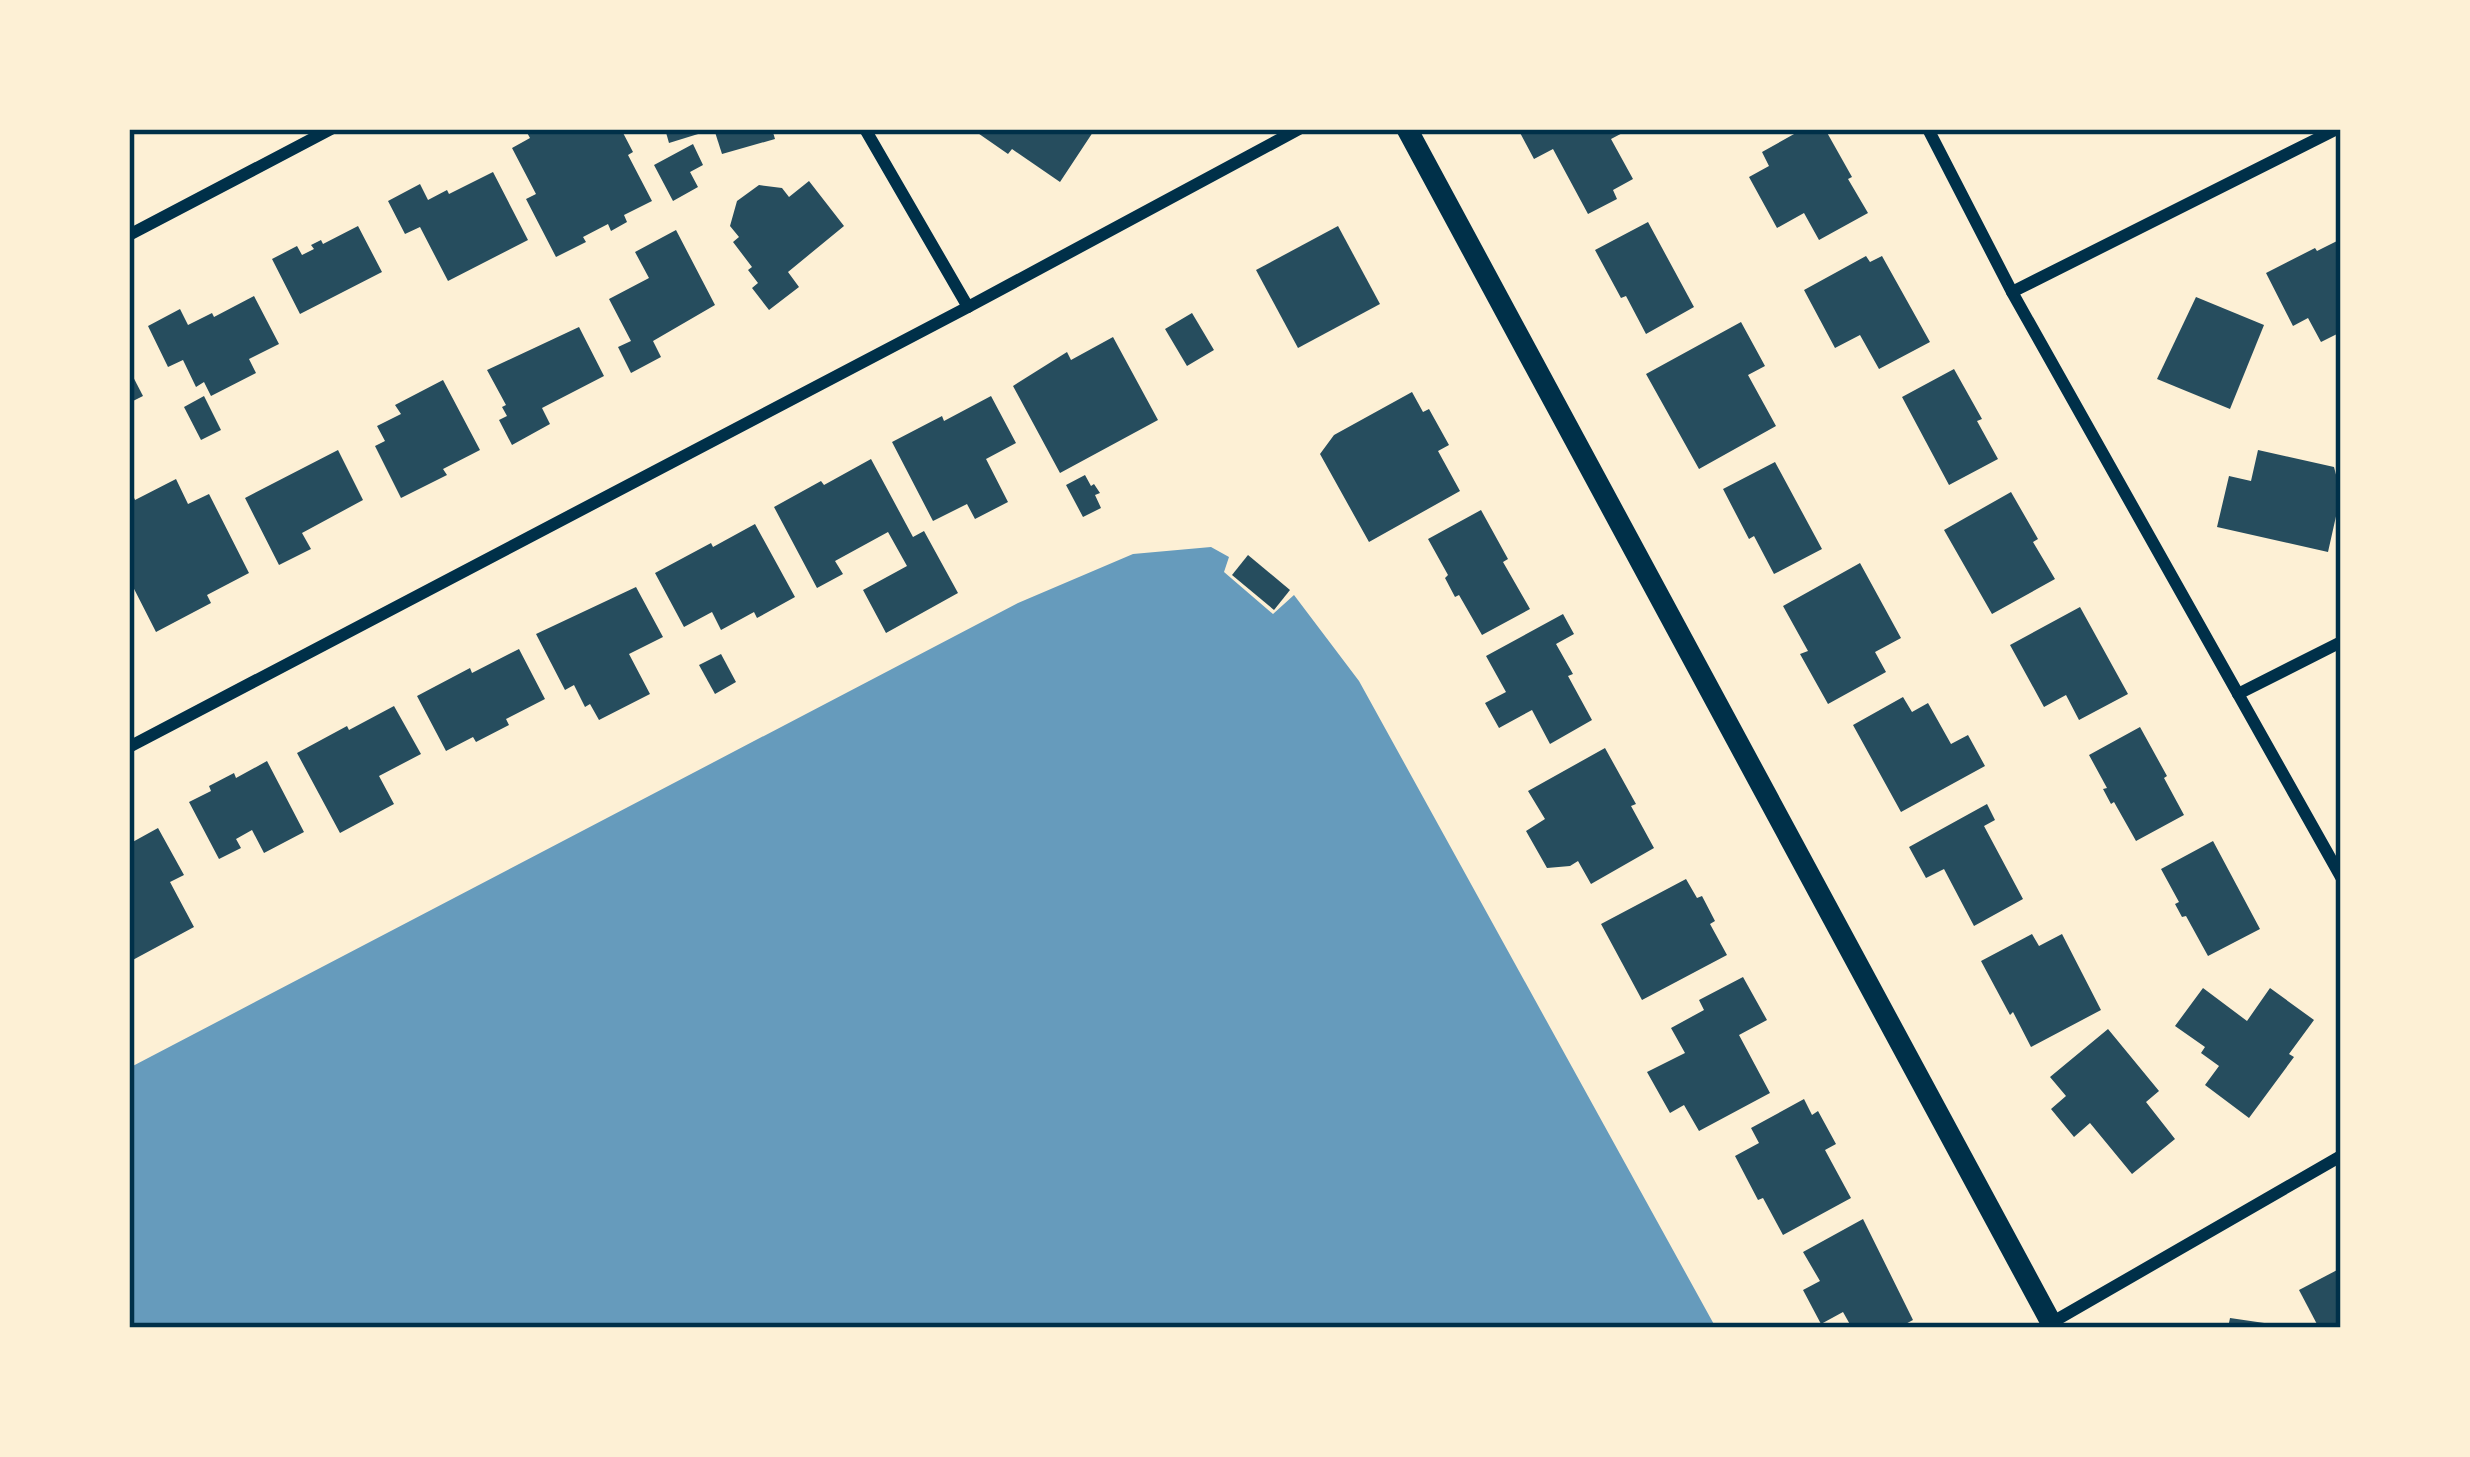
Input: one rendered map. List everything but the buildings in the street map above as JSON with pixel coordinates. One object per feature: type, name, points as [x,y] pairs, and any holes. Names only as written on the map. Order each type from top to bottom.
[{"type":"street","points":[[129,235],[331,129]]},
{"type":"street","points":[[865,129],[968,307]]},
{"type":"street","points":[[129,747],[1299,129]]},
{"type":"street","points":[[1408,129],[2053,1325],[2341,1156]]},
{"type":"street","points":[[1928,129],[2012,292],[2341,877]]},
{"type":"street","points":[[2012,292],[2337,129]]},
{"type":"street","points":[[2238,694],[2341,642]]},
{"type":"water","points":[[1211,547],[1229,557],[1224,572],[1273,614],[1294,595],[1359,681],[1716,1328],[129,1328],[129,1068],[1018,603],[1133,554]]}]
